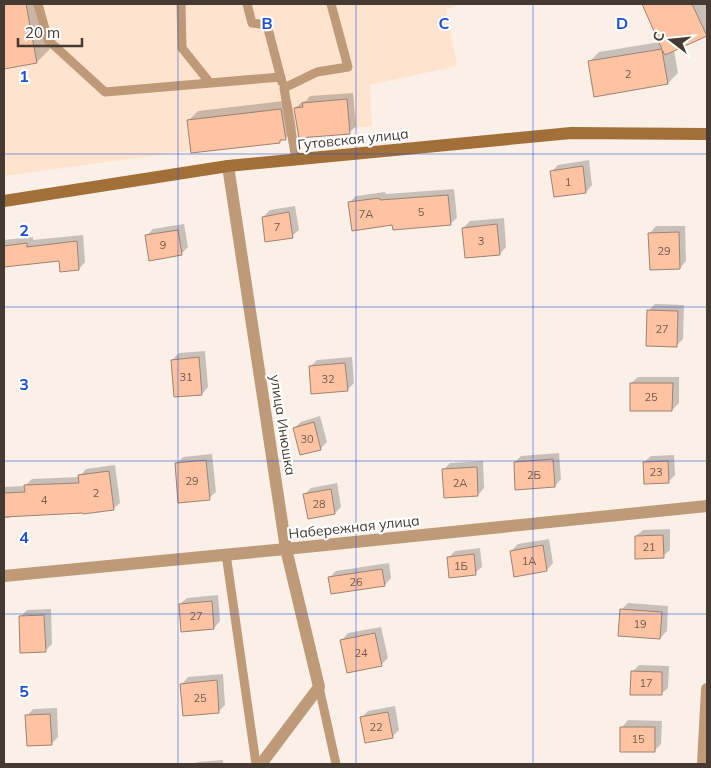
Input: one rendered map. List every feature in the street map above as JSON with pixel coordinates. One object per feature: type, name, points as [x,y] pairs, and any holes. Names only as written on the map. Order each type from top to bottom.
[{"type":"street","name":"Гутовская улица","points":[[4,202],[228,166],[571,133],[707,134]]},
{"type":"street","name":"улица Инюшка","points":[[228,166],[286,549],[319,687]]},
{"type":"street","name":"Набережная улица","points":[[4,576],[707,506]]},
{"type":"street","points":[[261,764],[319,687]]},
{"type":"street","points":[[703,764],[707,689]]},
{"type":"lane","points":[[38,4],[48,40],[105,92],[281,77]]},
{"type":"lane","points":[[181,4],[182,48],[210,83]]},
{"type":"lane","points":[[247,4],[252,23],[267,25],[284,88],[296,160]]},
{"type":"lane","points":[[284,88],[317,72],[348,67],[330,4]]},
{"type":"lane","points":[[226,554],[256,764]]},
{"type":"lane","name":"улица Инюшка","points":[[319,687],[336,764]]},
{"type":"shaded area","points":[[4,4],[463,4],[446,9],[457,66],[370,85],[372,126],[4,176]]},
{"type":"building","points":[[4,4],[26,4],[37,63],[4,69]]},
{"type":"building","points":[[642,4],[692,4],[707,36],[665,55],[662,50],[668,84],[594,97],[588,61],[662,49]]},
{"type":"building","points":[[347,99],[350,134],[299,138],[294,108],[303,107],[302,103]]},
{"type":"building","points":[[281,109],[286,140],[280,140],[280,143],[191,153],[187,120]]},
{"type":"building","points":[[583,166],[586,193],[554,197],[550,171]]},
{"type":"building","points":[[448,195],[451,225],[393,230],[392,225],[352,231],[348,202],[379,198],[380,200]]},
{"type":"building","points":[[289,212],[293,238],[265,242],[262,217]]},
{"type":"building","points":[[497,224],[500,255],[465,258],[462,228]]},
{"type":"building","points":[[178,230],[182,255],[149,261],[145,235]]},
{"type":"building","points":[[679,232],[680,269],[650,270],[648,233]]},
{"type":"building","points":[[77,241],[79,270],[60,272],[59,261],[4,267],[4,246],[27,243],[27,247]]},
{"type":"building","points":[[647,310],[678,311],[677,347],[646,346]]},
{"type":"building","points":[[199,357],[202,395],[174,397],[171,360]]},
{"type":"building","points":[[345,363],[348,391],[311,394],[309,366]]},
{"type":"building","points":[[630,383],[673,383],[672,411],[630,411]]},
{"type":"building","points":[[314,422],[321,450],[300,455],[293,428]]},
{"type":"building","points":[[553,459],[555,487],[515,490],[514,462]]},
{"type":"building","points":[[206,460],[210,500],[178,503],[175,463]]},
{"type":"building","points":[[668,461],[669,483],[644,484],[643,462]]},
{"type":"building","points":[[477,467],[478,496],[444,498],[442,469]]},
{"type":"building","points":[[109,471],[114,510],[83,514],[4,517],[4,493],[25,492],[24,485],[79,483],[78,475]]},
{"type":"building","points":[[331,489],[335,514],[308,519],[303,494]]},
{"type":"building","points":[[663,535],[664,558],[635,559],[635,536]]},
{"type":"building","points":[[543,545],[547,571],[514,577],[510,551]]},
{"type":"building","points":[[474,554],[476,575],[449,578],[447,557]]},
{"type":"building","points":[[382,569],[385,586],[331,594],[328,577]]},
{"type":"building","points":[[212,601],[214,629],[181,632],[179,604]]},
{"type":"building","points":[[620,609],[662,612],[660,639],[618,636]]},
{"type":"building","points":[[44,615],[46,652],[20,653],[19,616]]},
{"type":"building","points":[[375,633],[382,666],[347,673],[340,640]]},
{"type":"building","points":[[631,671],[662,672],[662,695],[630,695]]},
{"type":"building","points":[[217,680],[219,713],[183,716],[180,684]]},
{"type":"building","points":[[388,712],[393,738],[365,743],[360,717]]},
{"type":"building","points":[[50,714],[52,745],[27,746],[25,715]]},
{"type":"building","points":[[620,727],[655,727],[655,752],[620,752]]}]
